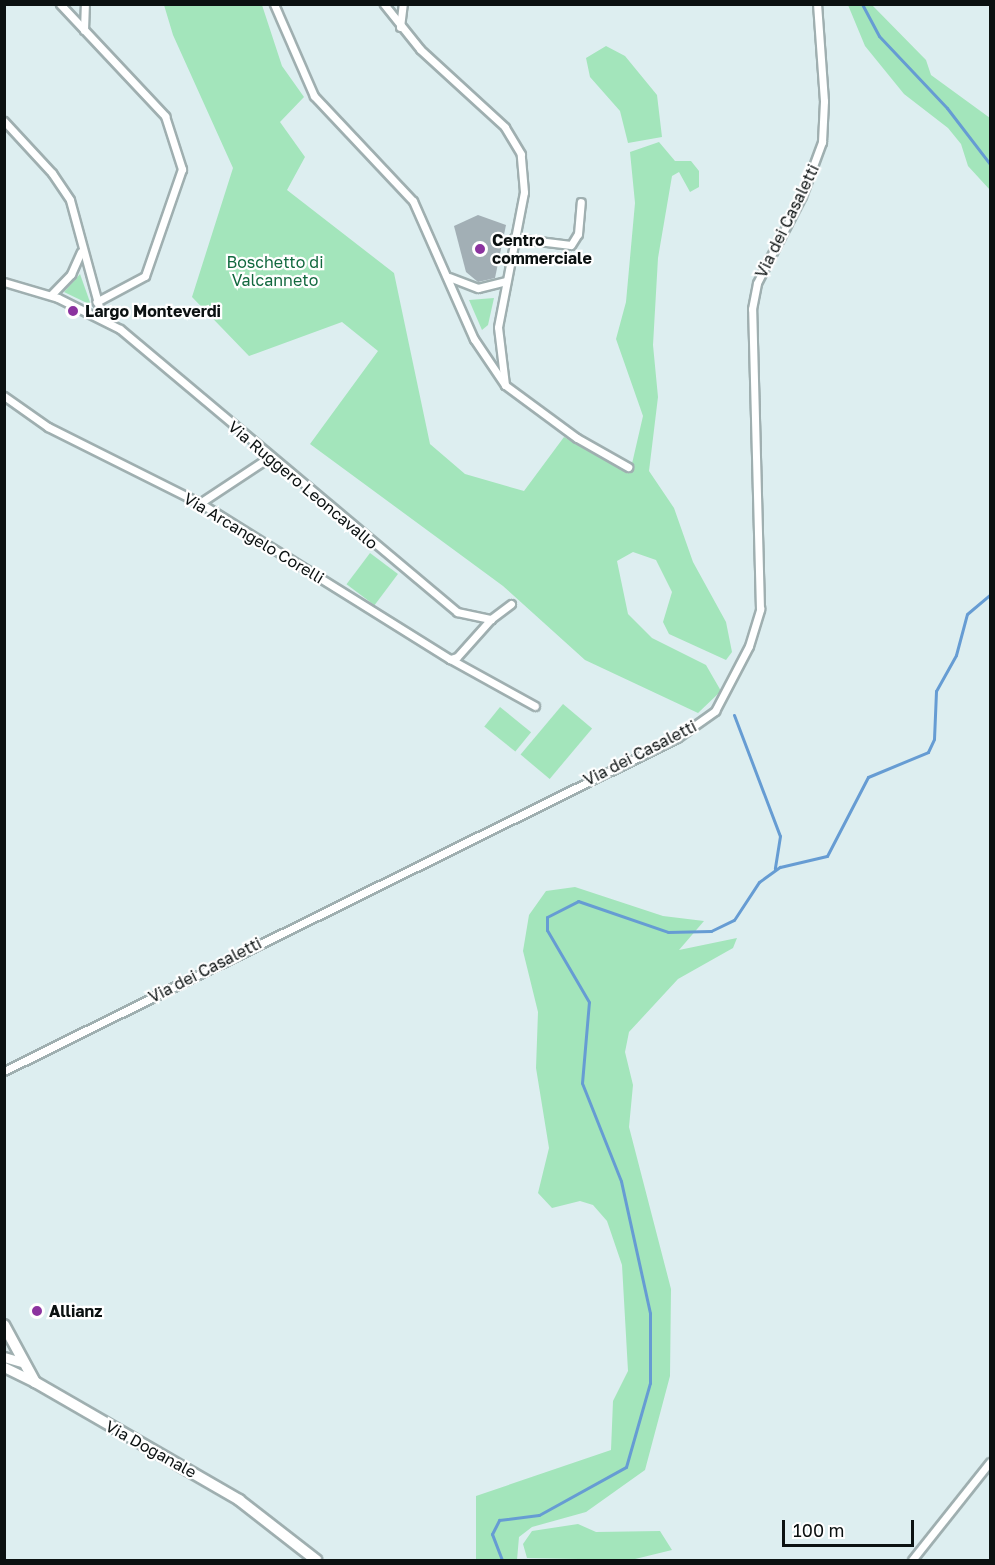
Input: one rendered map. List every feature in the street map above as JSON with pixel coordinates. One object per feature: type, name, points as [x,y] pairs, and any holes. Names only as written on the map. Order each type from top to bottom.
[{"type":"main road","name":"Via Doganale","points":[[5,1326],[21,1362],[35,1382],[233,1496],[316,1560]]},
{"type":"street","points":[[60,4],[169,122],[182,169],[145,276],[96,302]]},
{"type":"street","points":[[84,30],[85,4]]},
{"type":"street","points":[[274,4],[309,90],[404,187],[449,277],[474,339],[505,385],[577,438],[628,467]]},
{"type":"street","points":[[384,4],[399,27],[516,142],[525,182],[497,338],[505,385]]},
{"type":"street","points":[[399,27],[403,4]]},
{"type":"street","name":"Via dei Casaletti","points":[[4,1071],[507,818],[677,738],[715,711],[749,646],[760,609],[752,309],[758,283],[804,190],[822,142],[824,91],[817,4]]},
{"type":"street","points":[[4,121],[66,194],[78,221],[81,252],[102,318]]},
{"type":"street","points":[[514,238],[571,245],[578,234],[580,202]]},
{"type":"street","points":[[51,295],[71,274],[81,252]]},
{"type":"street","points":[[449,277],[478,288],[506,281]]},
{"type":"street","points":[[4,282],[51,295],[102,318]]},
{"type":"street","name":"Via Ruggero Leoncavallo","points":[[102,318],[268,458],[453,609],[467,617],[491,619]]},
{"type":"street","name":"Via Arcangelo Corelli","points":[[4,396],[48,427],[200,503],[450,658],[535,706]]},
{"type":"street","points":[[200,503],[268,458]]},
{"type":"street","points":[[450,658],[457,657],[491,619],[511,604]]},
{"type":"street","points":[[4,1357],[21,1362]]},
{"type":"street","points":[[5,1367],[21,1362]]},
{"type":"street","points":[[5,1367],[35,1382]]},
{"type":"street","points":[[912,1560],[990,1462]]},
{"type":"green space","name":"Boschetto di Valcanneto","points":[[164,5],[262,5],[282,66],[304,97],[280,122],[305,157],[287,190],[394,273],[430,444],[465,474],[524,491],[564,437],[610,463],[631,468],[643,416],[616,339],[626,302],[635,203],[630,152],[659,142],[675,161],[691,161],[699,171],[699,187],[690,192],[679,172],[672,176],[658,258],[653,345],[658,397],[649,471],[674,508],[693,562],[726,622],[732,652],[726,660],[669,634],[663,622],[672,592],[656,560],[633,552],[617,561],[628,614],[652,638],[706,665],[721,691],[698,713],[585,660],[503,586],[310,444],[378,351],[342,322],[249,356],[192,297],[233,168],[173,35]]},
{"type":"green space","points":[[848,5],[872,5],[926,60],[931,75],[990,118],[990,190],[968,166],[961,144],[948,128],[904,94],[865,46]]},
{"type":"green space","points":[[606,46],[625,56],[657,95],[662,137],[628,143],[620,111],[590,77],[586,58]]},
{"type":"green space","points":[[80,274],[91,305],[64,292]]},
{"type":"green space","points":[[494,298],[488,325],[482,330],[469,300]]},
{"type":"green space","points":[[370,553],[398,574],[374,605],[347,584]]},
{"type":"green space","points":[[563,704],[592,728],[550,779],[521,755]]},
{"type":"green space","points":[[500,707],[531,732],[515,752],[484,726]]},
{"type":"green space","points":[[575,887],[663,916],[704,921],[679,950],[737,938],[733,948],[678,979],[629,1032],[625,1052],[633,1085],[629,1127],[671,1289],[670,1376],[645,1470],[586,1512],[532,1527],[519,1537],[517,1560],[476,1560],[476,1496],[611,1450],[613,1401],[628,1371],[622,1265],[607,1221],[593,1205],[580,1201],[552,1208],[538,1193],[549,1148],[536,1068],[538,1012],[523,951],[529,915],[546,891]]},
{"type":"green space","points":[[578,1524],[596,1532],[660,1531],[672,1550],[631,1560],[527,1558],[523,1544],[532,1531]]},
{"type":"building","name":"Centro commerciale","points":[[478,215],[506,225],[495,278],[478,282],[466,272],[454,226]]},
{"type":"waterway","points":[[862,4],[879,36],[947,108],[990,164]]},
{"type":"waterway","points":[[502,1560],[492,1534],[499,1520],[539,1515],[626,1467],[650,1383],[650,1313],[621,1181],[582,1083],[589,1002],[547,930],[547,917],[578,901],[668,932],[711,931],[734,920],[759,882],[780,867],[827,856],[868,777],[928,752],[934,739],[936,691],[956,655],[967,614],[990,595]]},
{"type":"waterway","points":[[734,715],[780,836],[775,869]]},
{"type":"place","name":"Centro commerciale","points":[[480,249]]},
{"type":"place","name":"Largo Monteverdi","points":[[73,311]]},
{"type":"place","name":"Allianz","points":[[37,1311]]}]
